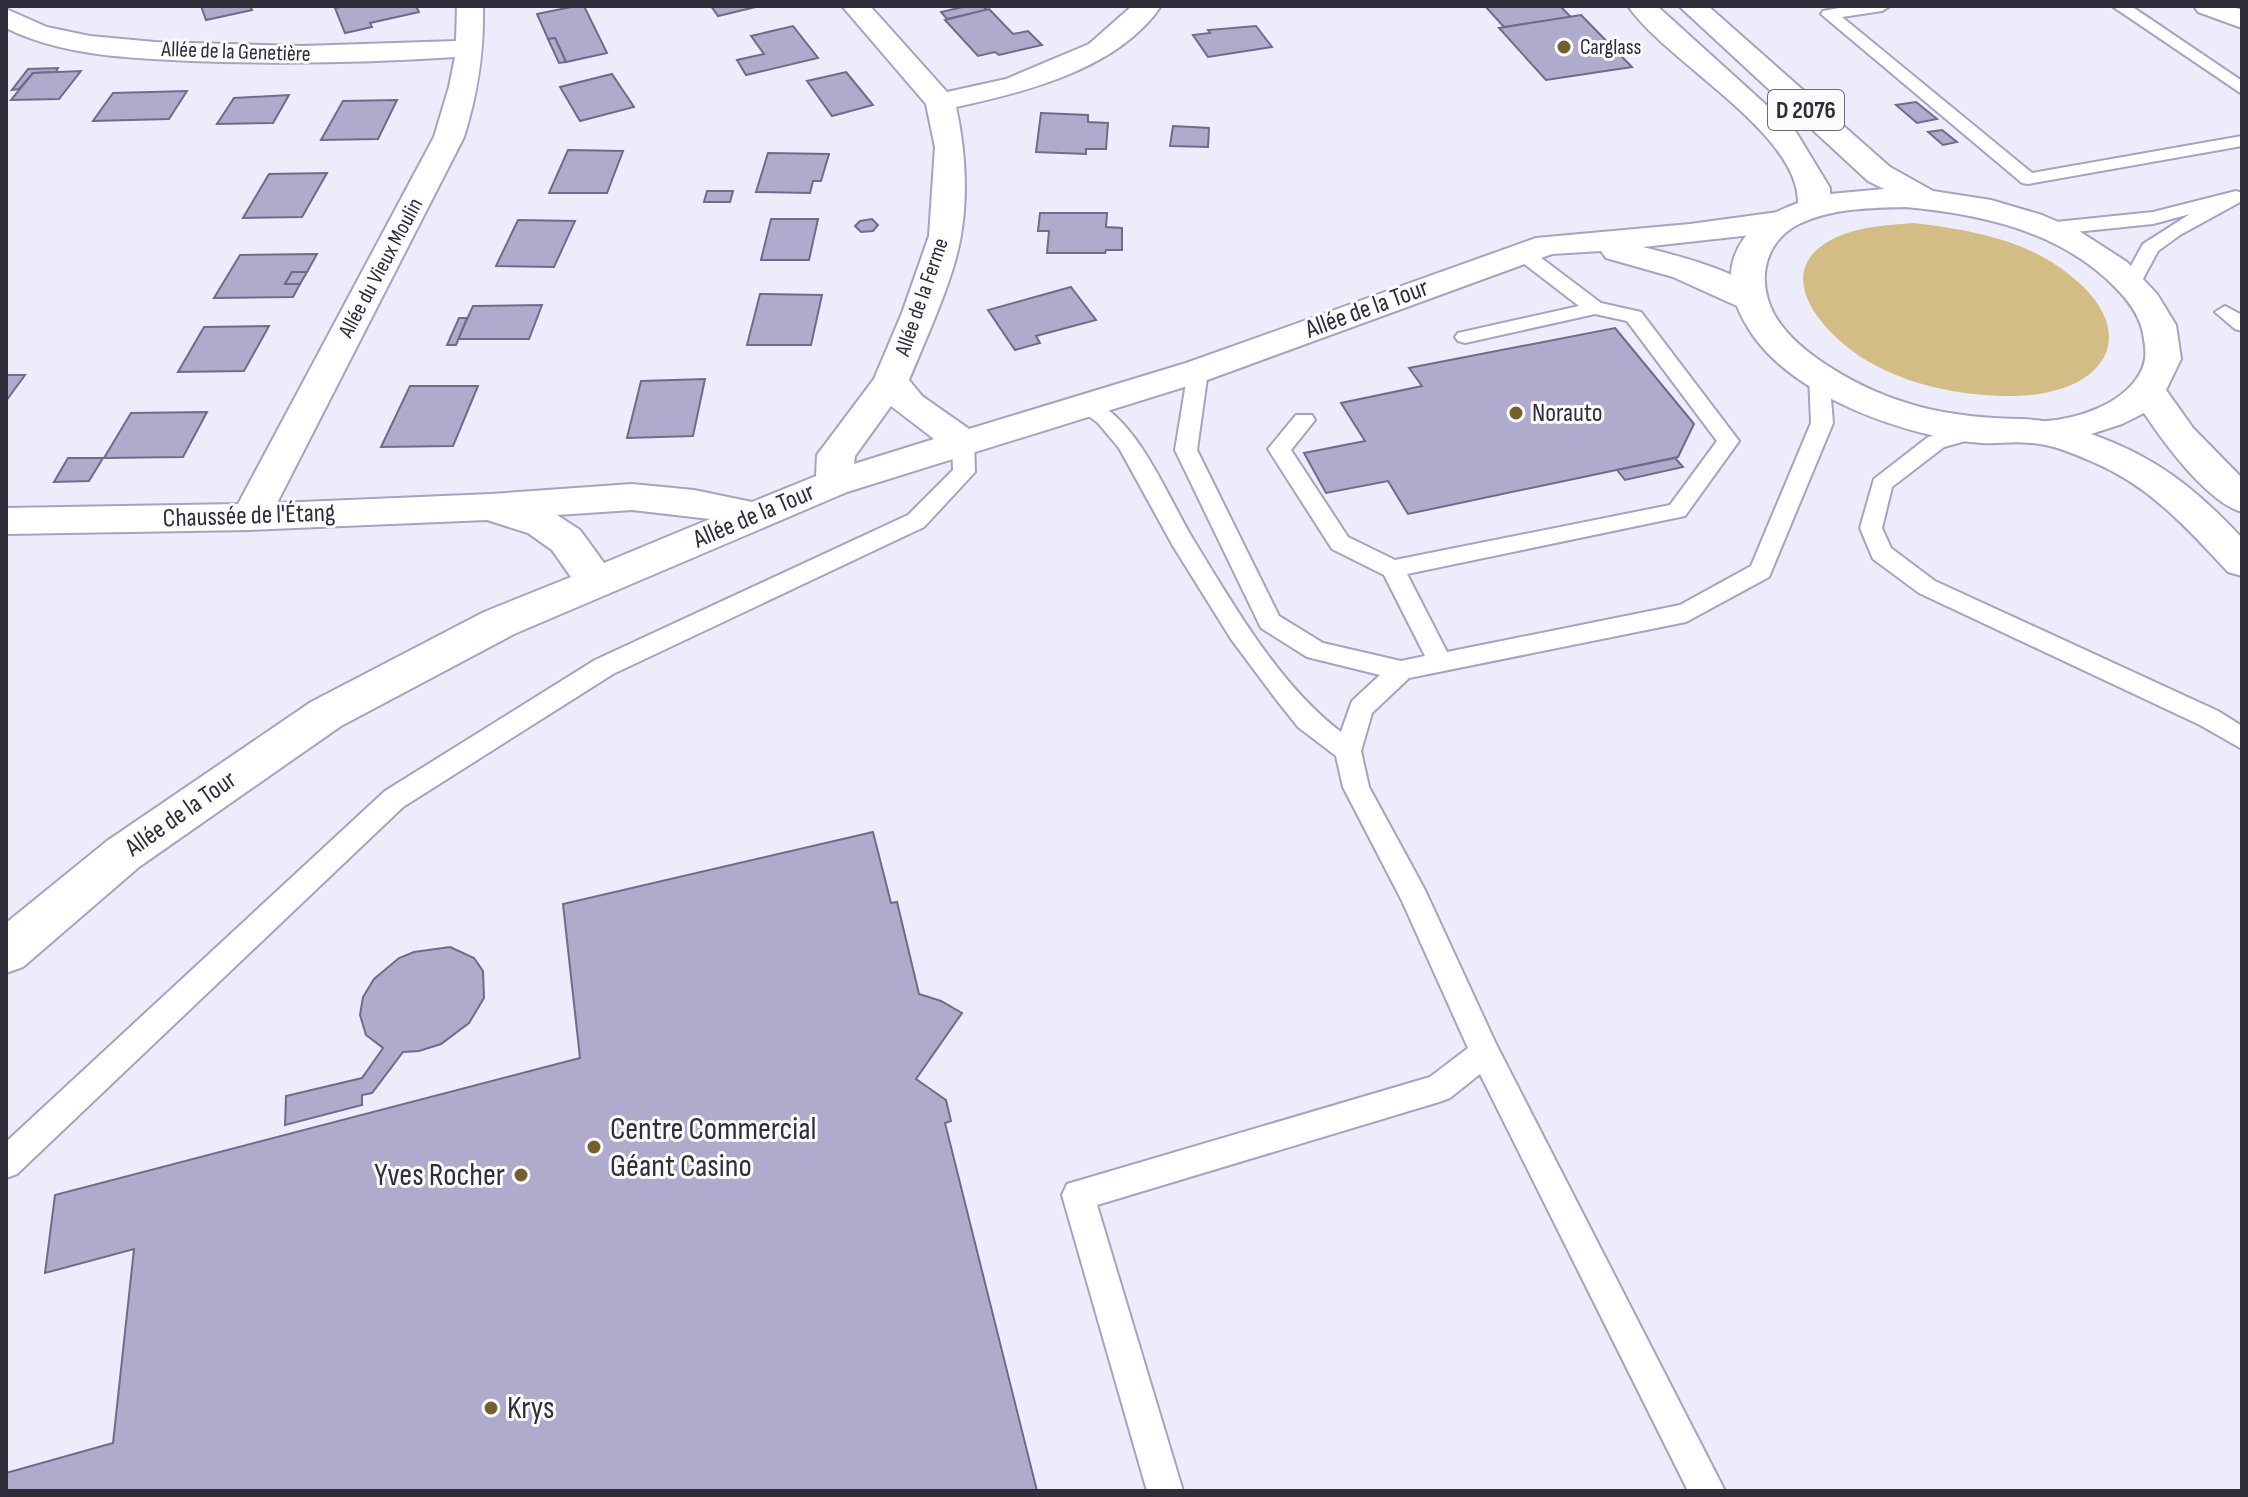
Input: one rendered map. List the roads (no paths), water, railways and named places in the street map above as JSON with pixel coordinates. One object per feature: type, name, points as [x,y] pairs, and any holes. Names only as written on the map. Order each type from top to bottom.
[{"type":"street","name":"Allée du Vieux Moulin","points":[[250,517],[449,137],[467,86],[471,48],[470,6]]},
{"type":"street","name":"Allée de la Ferme","points":[[834,483],[836,455],[891,381],[945,236],[950,147],[940,102],[855,6]]},
{"type":"street","points":[[940,102],[1014,86],[1099,50],[1148,6]]},
{"type":"street","name":"D 2076","points":[[1641,6],[1785,138],[1814,188],[1814,206]]},
{"type":"street","name":"D 2076","points":[[1692,6],[1879,174],[1930,198]]},
{"type":"street","points":[[2207,6],[2239,19]]},
{"type":"street","name":"Allée de la Genetière","points":[[6,17],[16,27],[40,36],[133,48],[249,55],[390,54],[471,48]]},
{"type":"street","points":[[1864,197],[1930,198],[1999,212],[2046,229],[2099,256],[2131,284],[2157,319],[2165,360],[2149,392],[2109,418],[2044,433],[1979,430],[1929,421],[1870,402],[1819,375],[1773,338],[1749,299],[1747,263],[1757,241],[1778,222],[1814,206],[1864,197]]},
{"type":"street","name":"Allée de la Tour","points":[[6,952],[123,854],[326,714],[499,623],[834,483],[1198,371],[1521,252],[1547,245],[1699,233],[1778,222]]},
{"type":"street","name":"Allée de la Tour","points":[[1579,243],[1656,260],[1720,282],[1749,299]]},
{"type":"street","name":"Allée de la Ferme","points":[[891,381],[909,404],[963,442]]},
{"type":"street","points":[[2149,392],[2182,441],[2242,499]]},
{"type":"street","points":[[2044,433],[2140,469],[2165,486],[2242,562]]},
{"type":"street","name":"Chaussée de l'Étang","points":[[6,521],[250,517],[491,507],[632,497],[694,503],[755,516]]},
{"type":"street","name":"Chaussée de l'Étang","points":[[491,507],[542,524],[566,540],[596,582]]},
{"type":"lane","points":[[1882,6],[1829,14],[2028,179],[2242,141]]},
{"type":"lane","points":[[2120,6],[2242,89]]},
{"type":"lane","points":[[2046,229],[2153,218],[2239,196]]},
{"type":"lane","points":[[2131,284],[2150,248],[2173,231],[2239,196]]},
{"type":"lane","points":[[1521,252],[1595,308]]},
{"type":"lane","points":[[1393,569],[1677,511],[1728,441],[1634,316],[1595,308],[1465,337]]},
{"type":"lane","points":[[2225,312],[2242,325]]},
{"type":"lane","points":[[1198,371],[1186,450],[1270,622],[1316,651],[1401,670],[1686,613],[1761,571],[1822,423],[1819,375]]},
{"type":"lane","points":[[1083,404],[1106,418],[1128,444],[1240,633],[1284,691],[1307,720],[1348,751]]},
{"type":"lane","points":[[1304,420],[1279,449],[1340,543],[1393,569],[1440,662]]},
{"type":"lane","points":[[1979,430],[1936,442],[1882,484],[1871,528],[1881,553],[1927,587],[2209,718],[2242,739]]},
{"type":"lane","points":[[6,1163],[394,799],[604,667],[916,521],[964,472],[963,442]]},
{"type":"lane","points":[[1401,670],[1361,708],[1348,751],[1356,787],[1415,898],[1485,1053],[1707,1491]]},
{"type":"lane","points":[[1165,1491],[1078,1195],[1439,1088],[1485,1053]]},
{"type":"place","name":"Carglass","points":[[1564,47]]},
{"type":"place","name":"Norauto","points":[[1516,413]]},
{"type":"place","name":"Centre Commercial Géant Casino","points":[[594,1147]]},
{"type":"place","name":"Yves Rocher","points":[[521,1175]]},
{"type":"place","name":"Krys","points":[[491,1408]]}]
